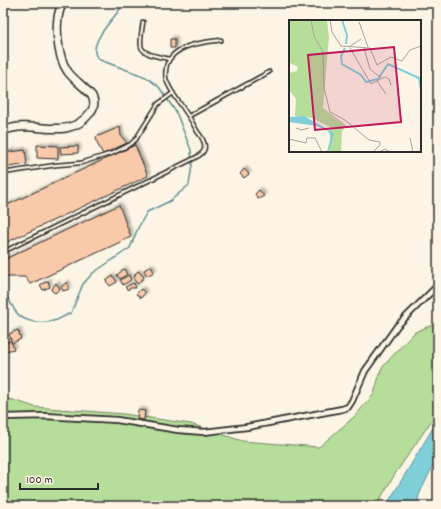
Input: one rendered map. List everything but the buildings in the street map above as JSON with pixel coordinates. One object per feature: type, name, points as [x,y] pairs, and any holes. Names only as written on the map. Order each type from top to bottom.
[{"type":"main road","points":[[3,131],[16,127],[60,129],[74,126],[86,118],[94,108],[95,104],[92,96],[69,73],[61,56],[57,26],[59,11],[63,3]]},
{"type":"street","points":[[3,417],[44,416],[117,420],[178,430],[204,432],[247,427],[342,410],[348,407],[352,401],[365,371],[397,326],[438,285]]},
{"type":"lane","points":[[143,22],[142,49],[147,53],[169,59]]},
{"type":"lane","points":[[3,252],[195,158],[204,151],[205,144],[189,116],[173,93],[166,78],[166,66],[174,53],[181,49],[200,43],[221,40]]},
{"type":"lane","points":[[189,116],[269,72]]},
{"type":"lane","points":[[3,173],[56,164],[81,163],[113,153],[131,144],[136,139],[158,104],[173,93]]},
{"type":"green space","points":[[432,325],[438,332],[438,420],[432,420],[395,474],[376,506],[3,506],[3,398],[35,407],[124,414],[191,424],[242,441],[319,447],[355,416],[374,394],[381,369],[396,352],[415,332]]},
{"type":"water","points":[[438,423],[438,455],[419,495],[417,506],[386,506],[433,428]]},
{"type":"waterway","points":[[3,295],[8,298],[14,310],[20,316],[30,321],[52,321],[71,313],[83,284],[93,273],[130,248],[138,228],[147,212],[170,201],[189,185],[192,165],[191,150],[176,112],[159,87],[146,77],[100,60],[96,55],[95,49],[100,36],[118,12],[122,3]]}]
